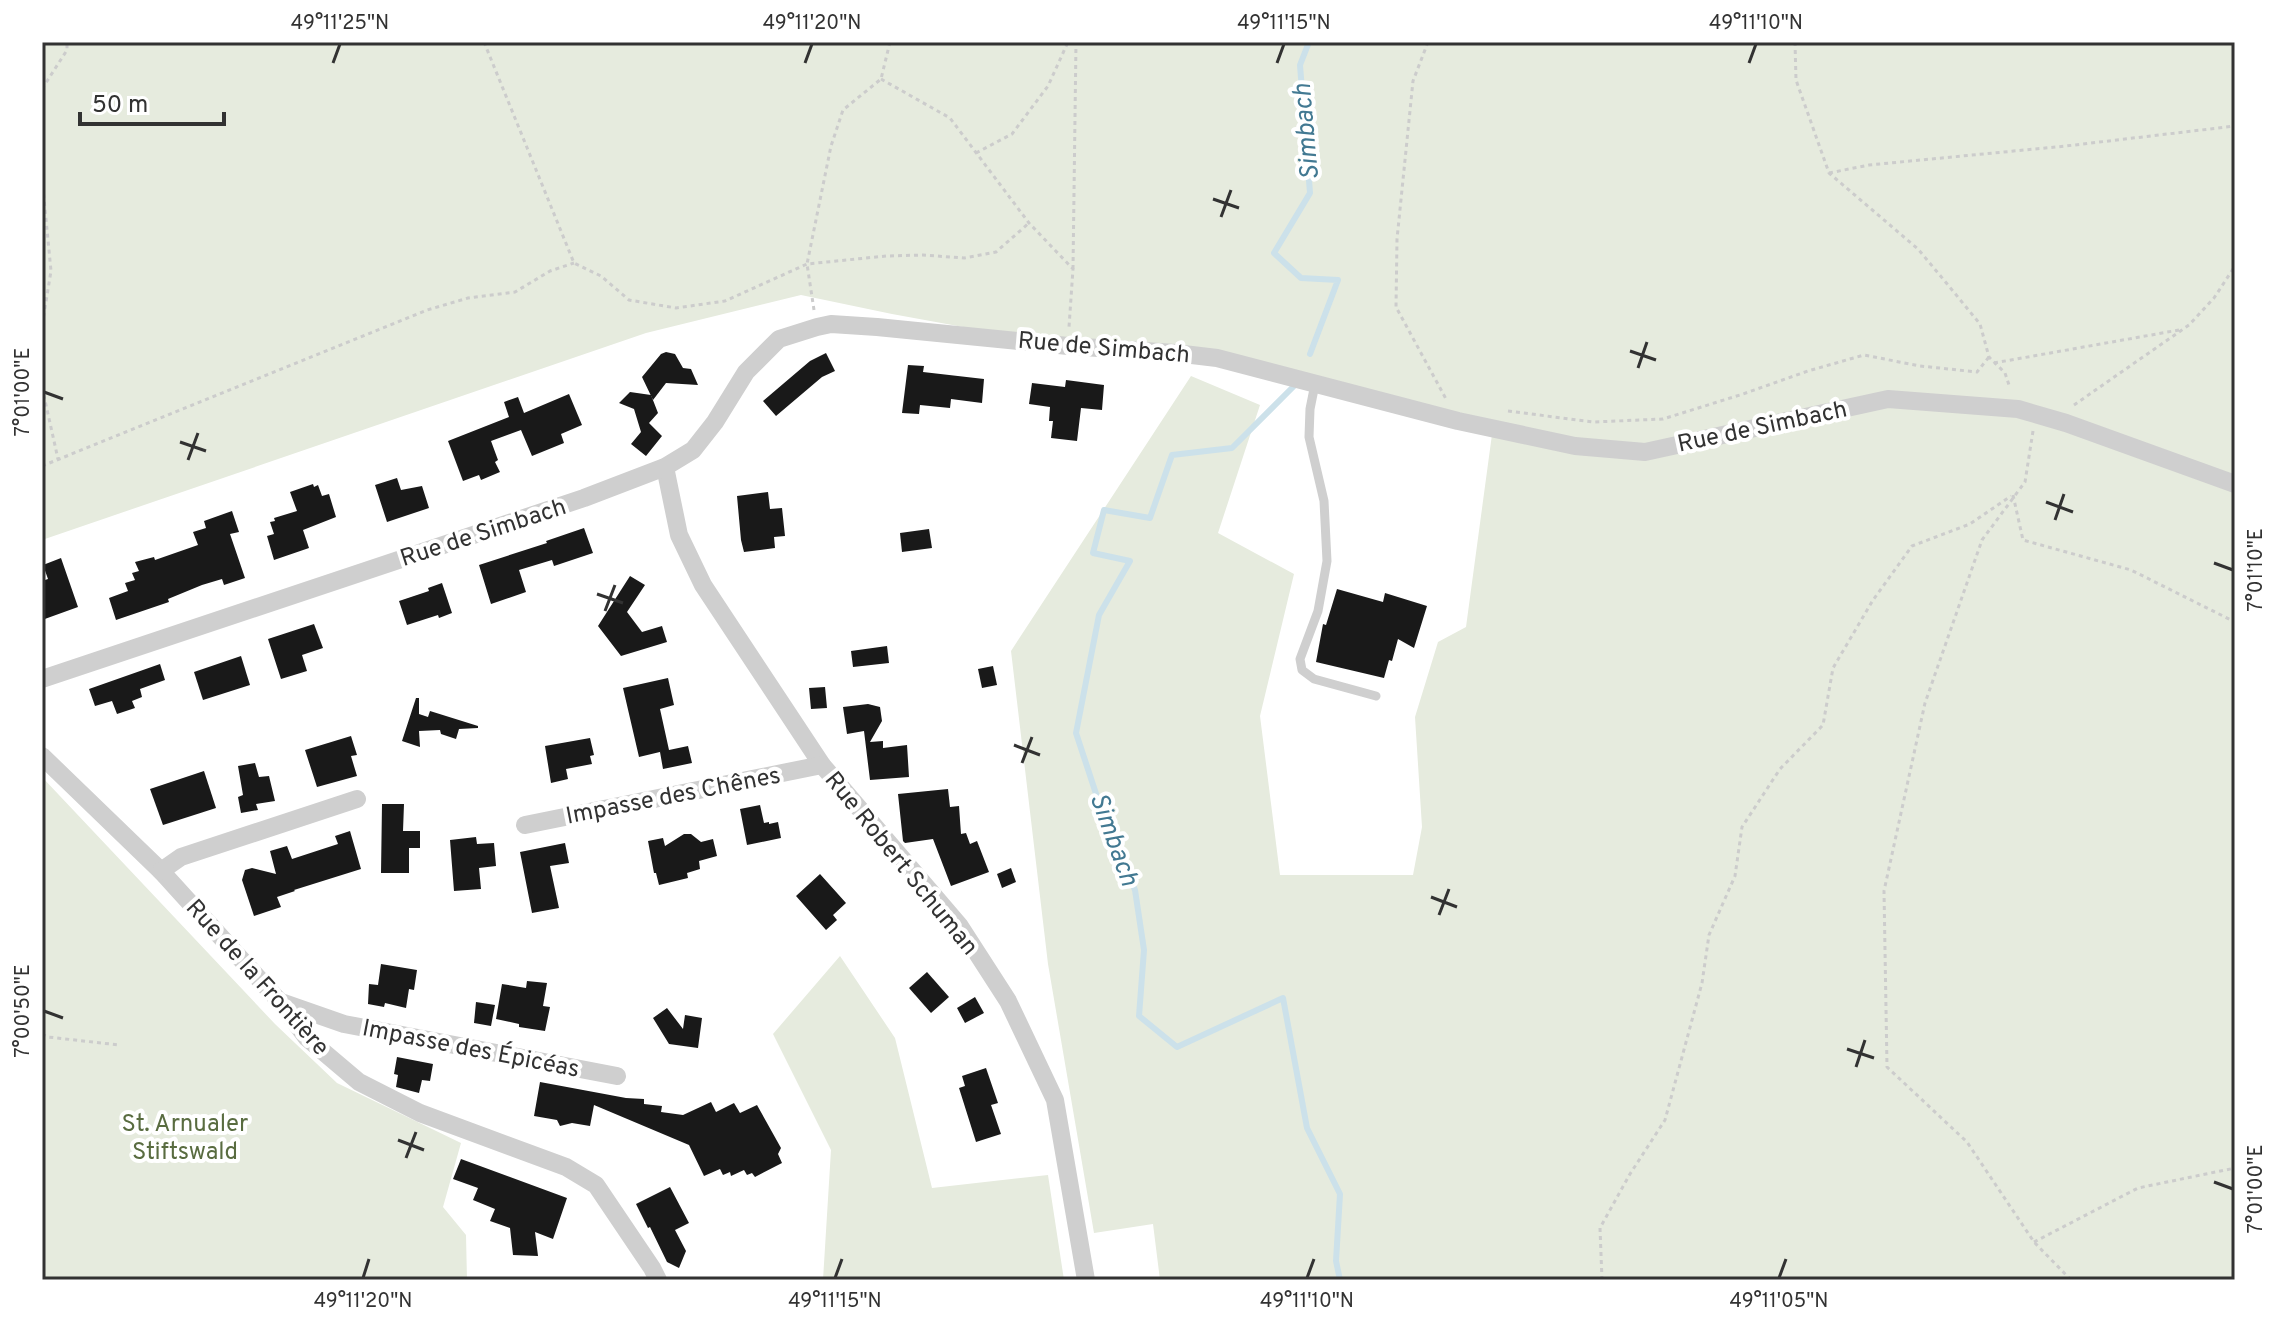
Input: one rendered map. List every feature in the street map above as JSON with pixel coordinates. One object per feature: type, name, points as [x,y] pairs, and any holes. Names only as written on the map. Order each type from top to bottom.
[{"type":"street","name":"Rue de Simbach","points":[[42,679],[569,504],[665,467],[693,450],[715,422],[746,372],[779,339],[831,324],[1217,358],[1458,421],[1575,446],[1645,452],[1888,399],[2018,409],[2066,423],[2235,484]]},
{"type":"street","name":"Rue Robert Schuman","points":[[665,467],[679,535],[703,585],[822,765],[959,925],[1008,1001],[1055,1100],[1086,1280]]},
{"type":"street","name":"Rue de la Frontière","points":[[42,756],[161,871],[280,1002],[307,1038],[359,1082],[420,1113],[566,1167],[596,1185],[658,1280]]},
{"type":"street","name":"Impasse des Chênes","points":[[525,825],[822,765]]},
{"type":"street","points":[[161,871],[181,857],[357,799]]},
{"type":"street","name":"Impasse des Épicéas","points":[[280,1002],[344,1024],[617,1076]]},
{"type":"lane","points":[[1315,384],[1309,437],[1324,501],[1327,561],[1318,611],[1300,659],[1302,670],[1314,679],[1376,696]]},
{"type":"path","points":[[42,89],[67,50],[67,42]]},
{"type":"path","points":[[484,42],[574,263],[601,276],[629,300],[676,308],[725,301],[807,264],[886,256],[964,258],[996,252],[1029,223]]},
{"type":"path","points":[[817,327],[807,264],[831,146],[843,110],[881,79],[890,42]]},
{"type":"path","points":[[976,153],[1012,134],[1048,86],[1068,42]]},
{"type":"path","points":[[1068,346],[1073,269],[1076,42]]},
{"type":"path","points":[[1428,42],[1413,81],[1397,239],[1396,307],[1458,421]]},
{"type":"path","points":[[1795,42],[1796,80],[1829,173],[1918,249],[1980,324],[1989,357],[2005,373],[2018,409]]},
{"type":"path","points":[[881,79],[950,118],[1029,223],[1073,269]]},
{"type":"path","points":[[1829,173],[1869,165],[2235,126]]},
{"type":"path","points":[[42,178],[51,271],[42,326]]},
{"type":"path","points":[[42,466],[427,310],[468,298],[515,292],[550,271],[574,263]]},
{"type":"path","points":[[2066,423],[2075,402],[2183,329],[2214,298],[2235,266]]},
{"type":"path","points":[[1994,363],[2183,329]]},
{"type":"path","points":[[1497,413],[1509,411],[1593,422],[1663,419],[1864,355],[1920,366],[1977,372],[1989,357]]},
{"type":"path","points":[[42,387],[58,459]]},
{"type":"path","points":[[2038,415],[2025,482],[1982,540],[1925,703],[1918,732],[1884,891],[1887,1067],[1967,1142],[2034,1242],[2071,1280]]},
{"type":"path","points":[[2013,495],[2023,540],[2131,570],[2235,622]]},
{"type":"path","points":[[1602,1280],[1600,1228],[1665,1120],[1702,983],[1709,935],[1735,876],[1742,827],[1780,769],[1823,725],[1833,668],[1873,600],[1912,546],[1970,524],[2013,495]]},
{"type":"path","points":[[42,1034],[119,1045]]},
{"type":"path","points":[[2034,1242],[2138,1188],[2235,1168]]},
{"type":"green space","points":[[42,42],[2235,42],[2235,1280],[1160,1280],[1153,1224],[1094,1233],[1048,964],[1011,651],[1191,376],[1260,405],[1218,533],[1294,574],[1260,716],[1280,875],[1413,875],[1422,827],[1415,717],[1438,642],[1466,627],[1493,427],[1301,374],[1068,346],[801,295],[646,333],[42,540]]},
{"type":"green space","name":"St. Arnualer Stiftswald","points":[[42,777],[275,1024],[337,1083],[461,1143],[443,1207],[466,1235],[467,1280],[42,1280]]},
{"type":"green space","points":[[840,956],[895,1038],[932,1188],[1048,1175],[1064,1280],[823,1280],[831,1150],[773,1034]]},
{"type":"building","points":[[666,352],[675,354],[683,368],[691,369],[698,385],[666,383],[653,400],[642,377]]},
{"type":"building","points":[[826,353],[835,371],[822,377],[776,416],[763,401],[810,361]]},
{"type":"building","points":[[908,365],[924,366],[923,372],[984,379],[982,403],[951,399],[950,408],[920,405],[919,414],[902,413]]},
{"type":"building","points":[[1066,380],[1104,385],[1102,410],[1081,408],[1077,441],[1051,438],[1053,421],[1049,421],[1050,407],[1029,404],[1032,383],[1065,387]]},
{"type":"building","points":[[630,392],[651,395],[658,413],[649,423],[662,436],[646,456],[631,444],[641,432],[634,409],[619,403]]},
{"type":"building","points":[[569,394],[582,425],[561,434],[564,443],[532,456],[521,430],[491,441],[500,472],[481,480],[479,475],[463,481],[448,441],[509,417],[504,402],[518,397],[524,413]]},
{"type":"building","points":[[397,478],[401,490],[422,486],[429,508],[387,522],[375,485]]},
{"type":"building","points":[[313,484],[314,487],[318,485],[322,496],[329,494],[336,517],[303,530],[309,548],[274,560],[267,536],[274,534],[270,522],[297,511],[290,492]]},
{"type":"building","points":[[768,492],[770,509],[782,508],[785,536],[774,537],[775,548],[744,552],[737,496]]},
{"type":"building","points":[[232,511],[239,532],[230,534],[245,578],[224,585],[222,579],[202,585],[168,599],[169,602],[116,620],[109,598],[128,591],[125,583],[135,580],[132,573],[139,571],[135,562],[154,557],[155,560],[198,545],[193,532],[206,528],[204,521]]},
{"type":"building","points":[[584,528],[593,553],[554,566],[552,560],[519,570],[526,592],[491,604],[479,565]]},
{"type":"building","points":[[929,529],[932,548],[902,552],[900,533]]},
{"type":"building","points":[[61,558],[78,607],[42,620],[42,581],[48,579],[43,565]]},
{"type":"building","points":[[630,576],[645,585],[627,612],[642,632],[662,626],[667,642],[621,656],[598,626]]},
{"type":"building","points":[[442,583],[452,613],[407,625],[399,601]]},
{"type":"building","points":[[1337,589],[1383,602],[1385,593],[1427,606],[1414,648],[1398,639],[1384,678],[1316,662],[1323,624],[1326,625]]},
{"type":"building","points":[[314,624],[323,648],[302,655],[307,671],[281,679],[268,639]]},
{"type":"building","points":[[887,646],[889,663],[853,667],[851,651]]},
{"type":"building","points":[[241,656],[250,685],[203,700],[194,672]]},
{"type":"building","points":[[160,664],[165,680],[140,689],[142,697],[132,701],[135,708],[117,714],[112,701],[95,706],[89,689]]},
{"type":"building","points":[[993,666],[997,685],[982,688],[978,669]]},
{"type":"building","points":[[668,678],[674,705],[660,709],[669,750],[688,746],[692,763],[663,769],[660,752],[664,751],[639,757],[623,688]]},
{"type":"building","points":[[825,687],[827,708],[811,709],[809,688]]},
{"type":"building","points":[[416,698],[419,698],[419,714],[428,717],[430,711],[478,728],[459,729],[456,739],[441,734],[440,730],[419,731],[420,747],[402,741]]},
{"type":"building","points":[[868,704],[880,707],[882,721],[870,742],[883,741],[883,748],[907,745],[909,777],[870,780],[864,731],[847,734],[843,707]]},
{"type":"building","points":[[351,736],[357,755],[351,756],[357,776],[317,787],[305,750]]},
{"type":"building","points":[[590,738],[594,755],[590,756],[592,764],[566,769],[568,779],[551,783],[545,746]]},
{"type":"building","points":[[255,763],[259,777],[269,776],[275,801],[256,804],[258,810],[241,813],[238,797],[243,795],[238,766]]},
{"type":"building","points":[[204,771],[216,808],[163,825],[150,789]]},
{"type":"building","points":[[948,789],[950,807],[959,806],[961,834],[966,833],[970,844],[977,841],[989,872],[951,886],[933,839],[903,841],[898,794]]},
{"type":"building","points":[[382,804],[404,804],[403,831],[420,831],[420,848],[409,848],[409,873],[381,873]]},
{"type":"building","points":[[760,805],[764,823],[778,822],[781,838],[747,845],[740,809]]},
{"type":"building","points":[[350,831],[361,869],[277,897],[281,907],[254,916],[242,880],[245,870],[252,868],[276,874],[270,851],[287,846],[292,859],[338,844],[335,836]]},
{"type":"building","points":[[684,834],[691,834],[701,842],[713,839],[717,856],[699,861],[700,869],[687,873],[688,878],[659,885],[648,841],[663,838],[665,846]]},
{"type":"building","points":[[476,837],[477,844],[494,843],[496,866],[479,868],[481,889],[454,891],[450,840]]},
{"type":"building","points":[[565,843],[569,863],[550,866],[559,908],[532,913],[520,852]]},
{"type":"building","points":[[1011,868],[1016,882],[1002,888],[997,874]]},
{"type":"building","points":[[820,874],[846,903],[833,915],[837,920],[826,930],[796,896]]},
{"type":"building","points":[[381,964],[417,970],[414,990],[409,989],[406,1008],[385,1003],[384,1007],[368,1004],[369,984],[378,985]]},
{"type":"building","points":[[927,972],[949,997],[931,1013],[909,988]]},
{"type":"building","points":[[527,981],[547,983],[543,1006],[550,1007],[545,1031],[496,1019],[502,984],[526,988]]},
{"type":"building","points":[[975,997],[984,1013],[965,1023],[957,1008]]},
{"type":"building","points":[[476,1002],[495,1005],[491,1026],[474,1023]]},
{"type":"building","points":[[667,1008],[683,1029],[685,1015],[702,1018],[698,1048],[669,1044],[653,1018]]},
{"type":"building","points":[[397,1057],[433,1064],[430,1081],[422,1080],[419,1093],[396,1087],[398,1075],[394,1074]]},
{"type":"building","points":[[986,1068],[998,1103],[991,1105],[1001,1134],[976,1142],[959,1088],[965,1086],[962,1076]]},
{"type":"building","points":[[540,1082],[644,1099],[644,1104],[662,1106],[661,1112],[683,1115],[711,1102],[716,1112],[734,1103],[740,1113],[757,1105],[781,1148],[778,1154],[782,1163],[755,1177],[752,1173],[747,1175],[744,1170],[731,1176],[730,1172],[723,1175],[720,1169],[704,1176],[689,1145],[594,1105],[590,1126],[572,1123],[560,1126],[557,1120],[534,1116]]},
{"type":"building","points":[[461,1159],[567,1198],[553,1239],[535,1232],[538,1256],[513,1255],[510,1228],[490,1221],[495,1209],[473,1200],[478,1188],[453,1179]]},
{"type":"building","points":[[670,1187],[689,1223],[675,1230],[686,1251],[679,1268],[667,1262],[636,1204]]},
{"type":"waterway","name":"Simbach","points":[[1309,42],[1300,65],[1310,193],[1274,253],[1301,278],[1338,280],[1310,354]]},
{"type":"waterway","name":"Simbach","points":[[1294,386],[1232,448],[1172,455],[1150,518],[1104,510],[1093,553],[1130,561],[1099,615],[1076,733],[1105,821],[1135,890],[1144,950],[1139,1016],[1177,1047],[1283,998],[1307,1128],[1340,1194],[1336,1261],[1340,1280]]}]
